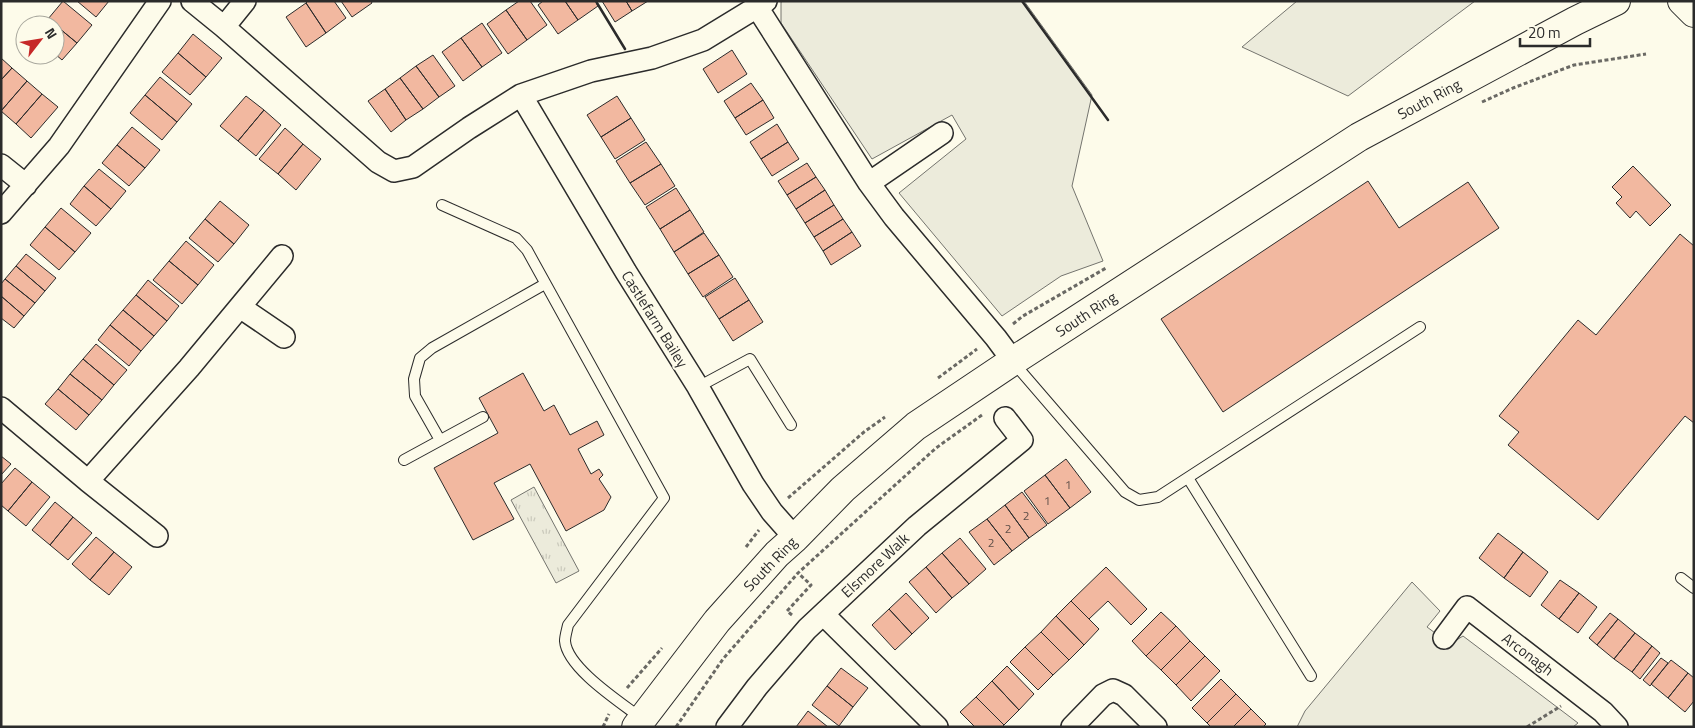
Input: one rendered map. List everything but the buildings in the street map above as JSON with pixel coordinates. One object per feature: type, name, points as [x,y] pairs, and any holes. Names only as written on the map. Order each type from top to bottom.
[{"type":"main road","name":"South Ring","points":[[639,723],[717,621],[786,546],[843,489],[916,426],[1012,361],[1359,137],[1616,1]]},
{"type":"main road","points":[[1682,1],[1694,13]]},
{"type":"street","points":[[1,214],[59,146],[160,1]]},
{"type":"street","points":[[192,1],[378,162],[394,171],[413,167],[469,128],[521,96],[591,71],[652,58],[703,40],[761,4],[869,183],[894,217],[996,338],[1012,361]]},
{"type":"street","points":[[224,27],[245,1]]},
{"type":"street","name":"Castlefarm Bailey","points":[[521,96],[626,272],[698,387],[753,484],[772,512],[786,546]]},
{"type":"street","points":[[869,183],[942,133]]},
{"type":"street","points":[[1,165],[26,185]]},
{"type":"street","points":[[88,481],[189,368],[282,256]]},
{"type":"street","points":[[240,307],[284,337]]},
{"type":"street","points":[[1,408],[88,481],[158,536]]},
{"type":"street","name":"Elsmore Walk","points":[[727,727],[757,687],[807,629],[917,526],[1022,440],[995,416]]},
{"type":"street","name":"Arconagh","points":[[1444,638],[1468,607],[1603,712],[1618,727]]},
{"type":"street","points":[[823,614],[937,727]]},
{"type":"street","points":[[1072,727],[1103,695],[1113,690],[1124,695],[1156,727]]},
{"type":"lane","points":[[442,205],[516,238],[527,250],[664,498],[568,626],[565,640],[568,652],[575,665],[639,723]]},
{"type":"lane","points":[[440,440],[416,396],[414,379],[420,358],[432,348],[545,284]]},
{"type":"lane","points":[[1012,361],[1124,492],[1139,500],[1158,497],[1420,327]]},
{"type":"lane","points":[[698,387],[750,359],[791,425]]},
{"type":"lane","points":[[404,460],[483,417]]},
{"type":"lane","points":[[1188,478],[1311,676]]},
{"type":"lane","points":[[1681,578],[1694,588]]},
{"type":"path","points":[[1478,104],[1513,88],[1574,65],[1646,54]]},
{"type":"path","points":[[676,727],[723,659],[798,573],[936,448],[995,416]]},
{"type":"path","points":[[786,546],[798,573],[811,585],[787,610],[807,629]]},
{"type":"path","points":[[1527,727],[1580,694]]},
{"type":"green space","points":[[1024,1],[1092,95],[1072,186],[1103,261],[1061,276],[1002,316],[899,193],[966,139],[952,115],[872,159],[781,23],[781,2]]},
{"type":"green space","points":[[1297,1],[1475,1],[1348,96],[1242,47]]},
{"type":"green space","points":[[534,487],[579,571],[556,583],[511,500]]},
{"type":"green space","points":[[1412,582],[1440,611],[1427,627],[1450,644],[1463,636],[1578,723],[1573,727],[1297,727],[1305,711]]},
{"type":"wall","points":[[1022,1],[1108,120]]},
{"type":"wall","points":[[597,3],[625,49]]}]
